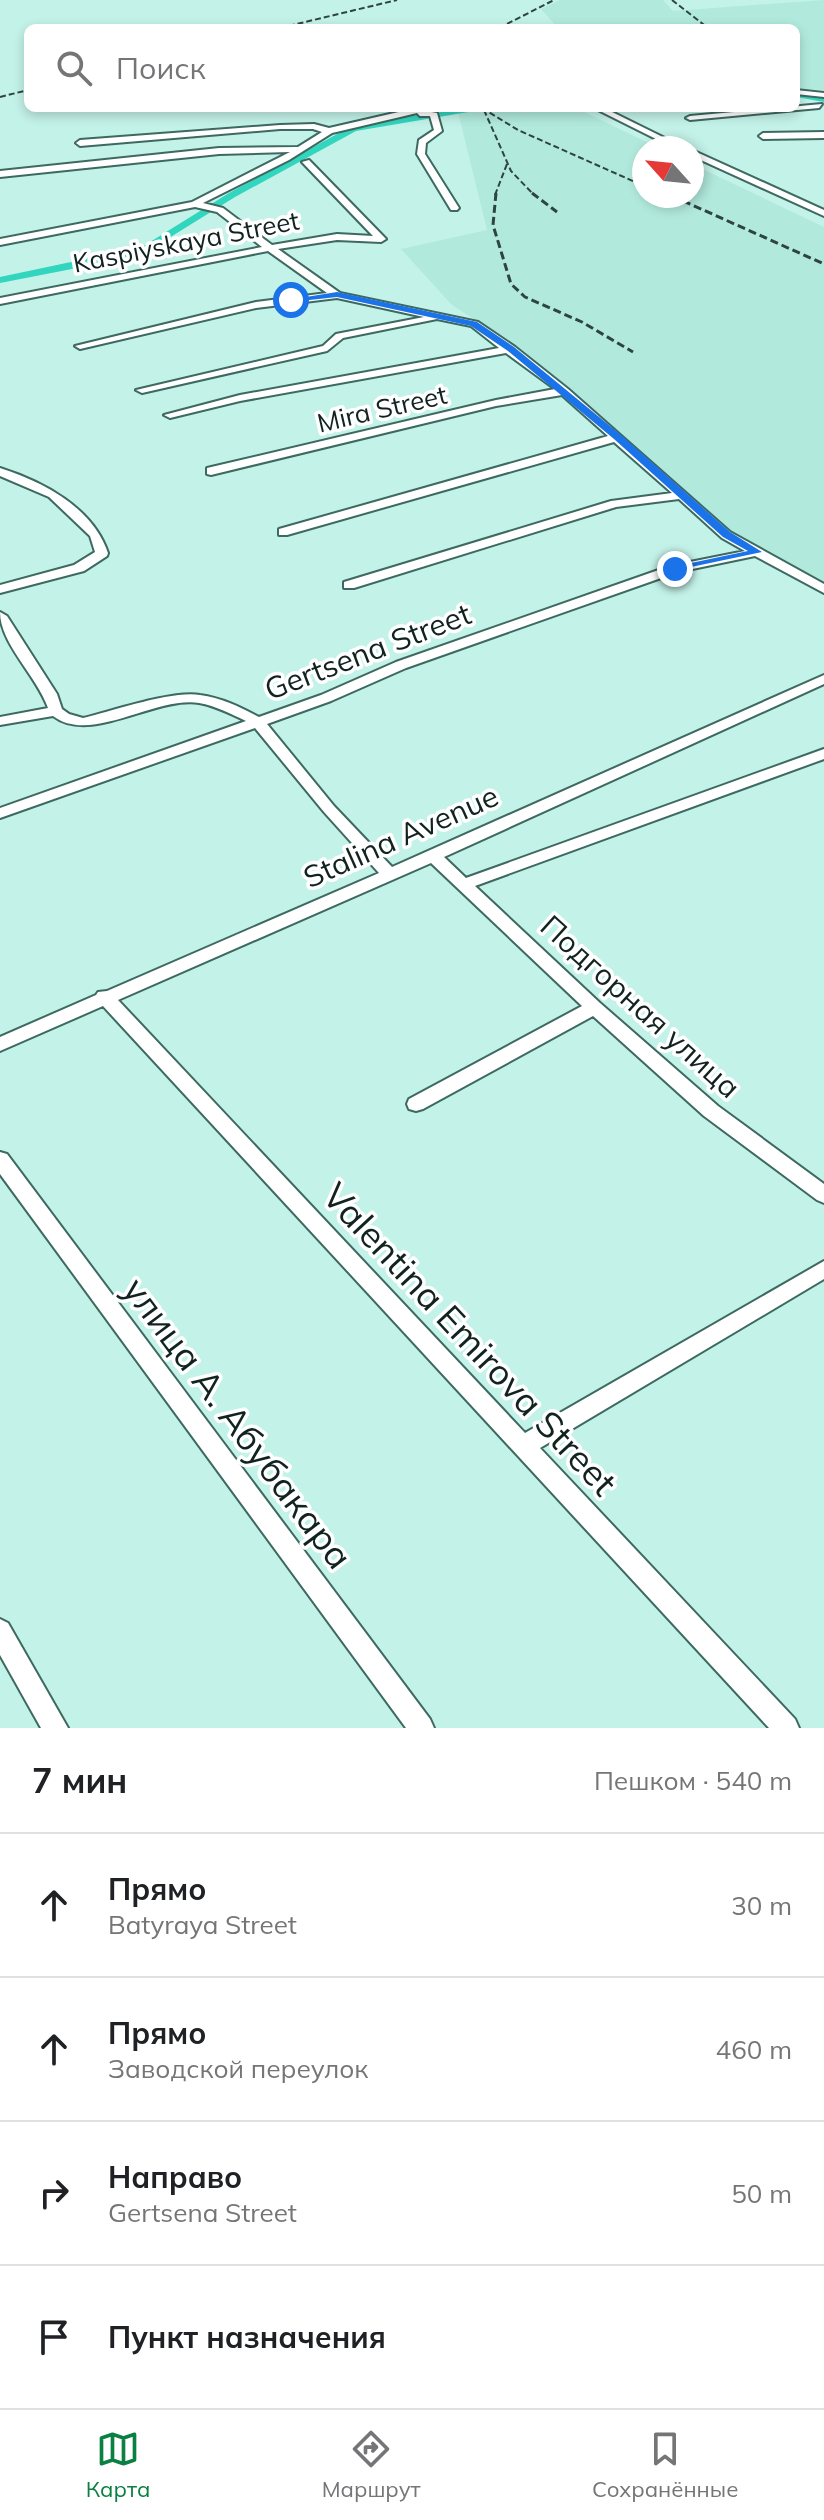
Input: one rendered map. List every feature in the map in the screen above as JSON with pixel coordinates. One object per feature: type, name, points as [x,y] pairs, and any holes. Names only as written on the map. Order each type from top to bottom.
[{"type":"street","points":[[800,92],[824,95]]},
{"type":"street","points":[[800,100],[821,105]]},
{"type":"street","points":[[800,107],[821,105]]},
{"type":"street","points":[[821,105],[824,118]]},
{"type":"street","points":[[0,242],[199,204],[329,131],[408,112]]},
{"type":"street","points":[[606,112],[656,136]]},
{"type":"street","points":[[690,118],[750,112]]},
{"type":"street","points":[[391,115],[433,113],[438,131],[422,142],[421,154],[454,208]]},
{"type":"street","points":[[80,143],[280,127],[314,126],[329,131]]},
{"type":"street","points":[[763,136],[824,135]]},
{"type":"street","points":[[0,174],[219,151],[300,149]]},
{"type":"street","points":[[704,158],[824,213]]},
{"type":"street","name":"Kaspiyskaya Street","points":[[0,301],[269,248],[337,237],[381,239],[306,162]]},
{"type":"street","points":[[199,204],[217,208],[337,295]]},
{"type":"street","points":[[80,346],[256,305],[337,295],[474,324],[564,391],[726,535],[824,589]]},
{"type":"street","points":[[142,390],[327,348],[340,336],[448,318]]},
{"type":"street","points":[[170,415],[240,398],[511,349]]},
{"type":"street","name":"Mira Street","points":[[211,471],[496,403],[564,391]]},
{"type":"street","points":[[283,532],[618,437]]},
{"type":"street","points":[[0,472],[53,494],[96,535],[102,553],[79,568],[0,589]]},
{"type":"street","points":[[349,585],[615,504],[684,495]]},
{"type":"street","name":"Gertsena Street","points":[[0,813],[326,698],[401,665],[675,569],[757,552]]},
{"type":"street","points":[[0,616],[6,636],[50,694],[56,711],[64,717],[83,722],[171,701],[197,698],[227,706],[258,722],[329,809],[389,874]]},
{"type":"street","name":"Stalina Avenue","points":[[0,1044],[104,996],[441,852],[824,679]]},
{"type":"street","points":[[0,721],[56,711]]},
{"type":"street","points":[[464,884],[824,754]]},
{"type":"street","name":"Подгорная улица","points":[[441,852],[433,856],[594,1007],[711,1111],[824,1195]]},
{"type":"street","name":"Valentina Emirova Street","points":[[104,996],[786,1728]]},
{"type":"street","points":[[416,1104],[594,1007]]},
{"type":"street","name":"улица А. Абубакара","points":[[0,1159],[421,1728]]},
{"type":"street","points":[[523,1446],[824,1269]]},
{"type":"street","points":[[0,1631],[55,1728]]},
{"type":"shaded area","points":[[560,0],[663,0],[673,11],[824,0],[824,90],[800,88],[800,24],[554,24],[541,9]]},
{"type":"shaded area","points":[[458,112],[584,112],[634,136],[632,208],[704,208],[704,170],[824,227],[824,582],[737,537],[517,347],[452,305],[401,249],[487,230]]},
{"type":"waterway","points":[[800,96],[824,100]]},
{"type":"waterway","points":[[0,280],[145,249],[232,195],[353,129],[458,112]]},
{"type":"railway","points":[[297,24],[397,0]]},
{"type":"railway","points":[[507,24],[554,0]]},
{"type":"railway","points":[[672,0],[703,24]]},
{"type":"railway","points":[[0,97],[24,91]]},
{"type":"railway","points":[[485,112],[511,171],[532,193]]},
{"type":"railway","points":[[489,112],[518,130],[632,181]]},
{"type":"railway","points":[[495,195],[507,164]]},
{"type":"railway","points":[[496,193],[493,225],[511,284],[525,297],[582,322],[633,352]]},
{"type":"railway","points":[[532,193],[557,212]]},
{"type":"railway","points":[[699,208],[824,264]]},
{"type":"route","points":[[291,300],[337,295],[474,324],[511,349],[618,437],[726,535],[757,552],[675,569]]}]
